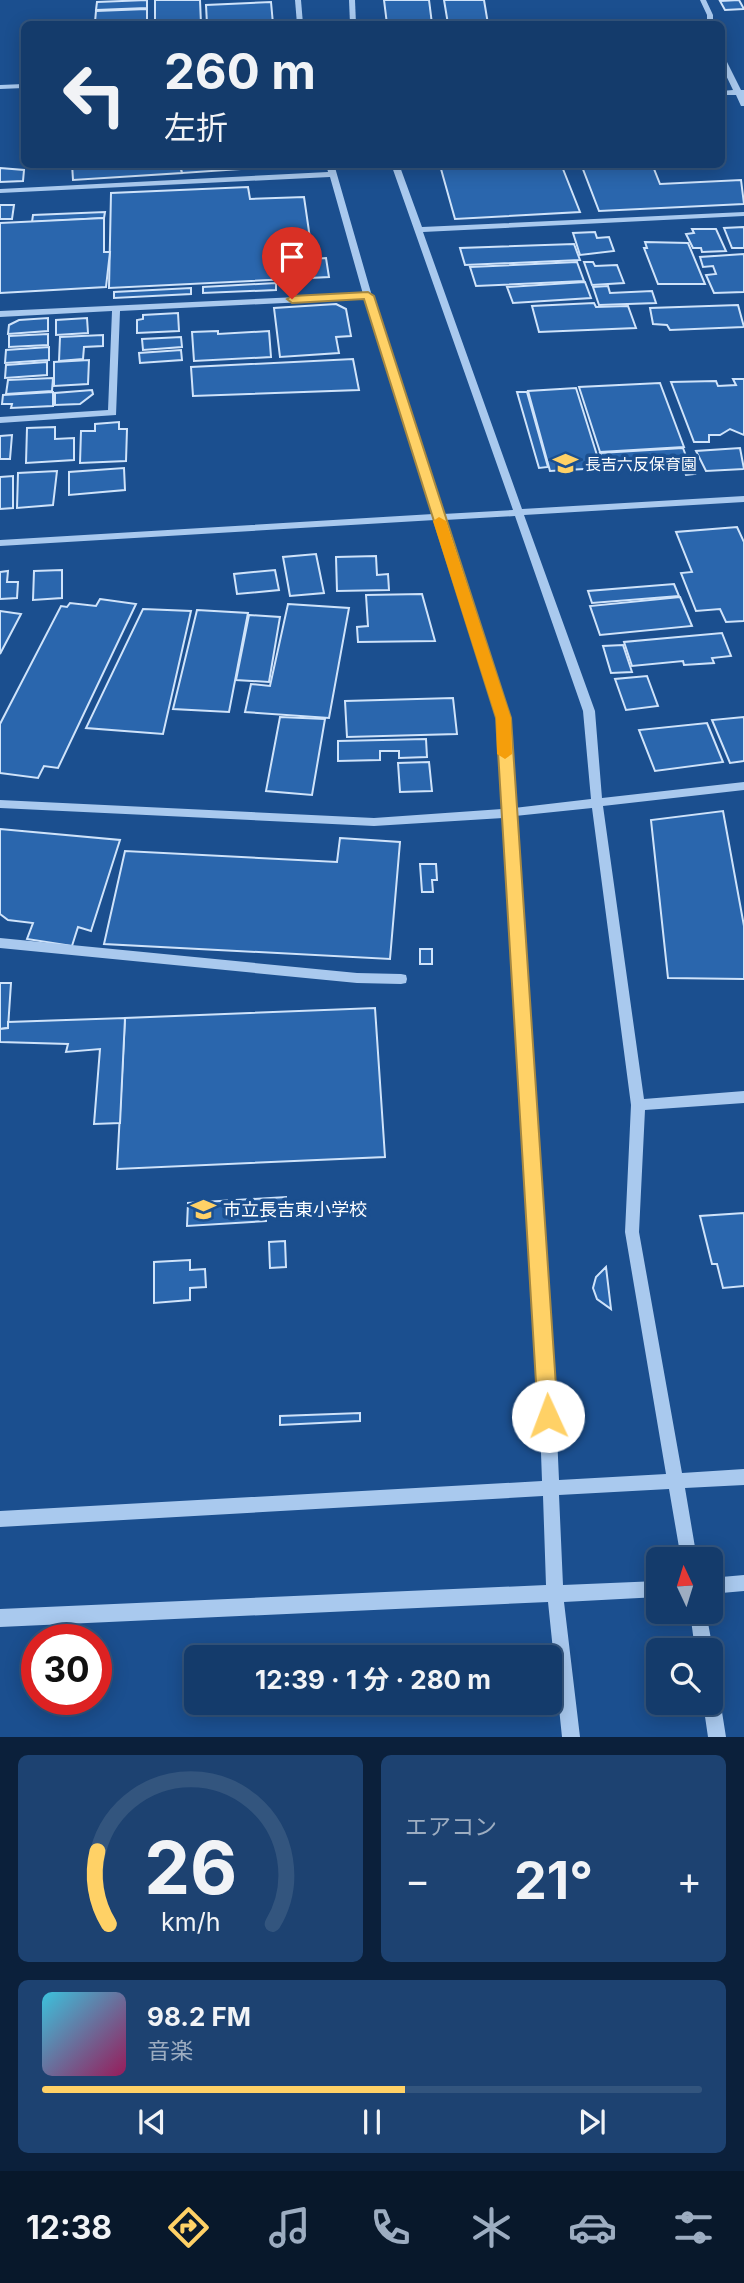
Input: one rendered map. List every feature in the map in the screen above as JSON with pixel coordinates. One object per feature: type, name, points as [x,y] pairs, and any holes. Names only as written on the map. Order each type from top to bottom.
[{"type":"street","points":[[298,0],[300,21]]},
{"type":"street","points":[[352,0],[353,21]]},
{"type":"street","points":[[704,0],[710,21]]},
{"type":"street","points":[[725,65],[741,92],[744,104]]},
{"type":"street","points":[[0,87],[21,86]]},
{"type":"street","points":[[396,168],[589,711],[597,804],[638,1105],[632,1232],[687,1547]]},
{"type":"street","points":[[0,191],[331,169],[368,296],[503,718],[546,1368],[555,1593],[571,1737]]},
{"type":"street","points":[[418,230],[744,214]]},
{"type":"street","points":[[0,314],[368,296]]},
{"type":"street","points":[[0,420],[113,413],[116,308]]},
{"type":"street","points":[[0,543],[517,510],[744,499]]},
{"type":"street","points":[[0,804],[374,822],[508,813],[744,786]]},
{"type":"street","points":[[0,943],[357,978],[401,979]]},
{"type":"street","points":[[638,1105],[744,1097]]},
{"type":"street","points":[[0,1519],[744,1477]]},
{"type":"street","points":[[723,1585],[744,1583]]},
{"type":"street","points":[[0,1618],[646,1589]]},
{"type":"street","points":[[714,1715],[717,1737]]},
{"type":"building","points":[[147,0],[147,8],[96,10],[97,2]]},
{"type":"building","points":[[155,0],[200,0],[201,21],[155,21]]},
{"type":"building","points":[[384,0],[429,0],[432,21],[387,21]]},
{"type":"building","points":[[444,0],[484,0],[488,21],[448,21]]},
{"type":"building","points":[[739,0],[744,9],[725,10],[720,1]]},
{"type":"building","points":[[271,2],[273,21],[207,21],[206,5]]},
{"type":"building","points":[[147,9],[147,20],[95,21],[96,11]]},
{"type":"building","points":[[0,168],[24,170],[23,181],[0,182]]},
{"type":"building","points":[[72,168],[181,168],[182,173],[73,180]]},
{"type":"building","points":[[181,168],[257,168],[182,173]]},
{"type":"building","points":[[563,168],[580,212],[455,219],[441,169]]},
{"type":"building","points":[[583,168],[654,168],[660,184],[741,180],[744,204],[599,211]]},
{"type":"building","points":[[248,187],[250,199],[304,197],[313,259],[326,258],[329,277],[109,288],[111,193]]},
{"type":"building","points":[[0,205],[14,205],[12,219],[0,219]]},
{"type":"building","points":[[105,212],[104,218],[32,222],[33,215]]},
{"type":"building","points":[[104,218],[104,252],[110,252],[106,287],[0,293],[0,223]]},
{"type":"building","points":[[744,227],[744,248],[732,248],[724,228]]},
{"type":"building","points":[[692,229],[716,229],[726,251],[702,252],[701,248],[693,248],[686,234],[694,233]]},
{"type":"building","points":[[595,232],[597,238],[609,237],[614,251],[580,255],[573,233]]},
{"type":"building","points":[[645,242],[688,243],[705,284],[658,284],[644,248],[647,248]]},
{"type":"building","points":[[574,244],[580,260],[465,265],[460,248]]},
{"type":"building","points":[[744,254],[744,292],[714,293],[706,275],[716,274],[713,266],[703,267],[700,257]]},
{"type":"building","points":[[577,262],[584,281],[476,286],[470,267]]},
{"type":"building","points":[[584,262],[593,262],[595,266],[617,265],[624,283],[592,285]]},
{"type":"building","points":[[585,282],[591,298],[513,303],[507,287]]},
{"type":"building","points":[[276,283],[276,290],[203,293],[203,287]]},
{"type":"building","points":[[608,286],[610,293],[652,291],[656,303],[599,305],[593,287]]},
{"type":"building","points":[[191,288],[191,294],[114,298],[114,292]]},
{"type":"building","points":[[594,303],[596,307],[628,306],[636,328],[539,332],[532,306]]},
{"type":"building","points":[[336,304],[346,309],[351,336],[336,337],[339,353],[280,357],[274,308]]},
{"type":"building","points":[[738,305],[744,327],[670,330],[667,325],[653,324],[650,308]]},
{"type":"building","points":[[178,313],[179,331],[137,333],[137,320],[143,319],[143,315]]},
{"type":"building","points":[[48,318],[48,331],[8,334],[9,325],[19,320]]},
{"type":"building","points":[[87,318],[88,333],[56,335],[56,320]]},
{"type":"building","points":[[218,331],[218,334],[269,331],[271,357],[194,361],[192,332]]},
{"type":"building","points":[[48,334],[48,345],[9,347],[9,336]]},
{"type":"building","points":[[103,335],[103,346],[84,347],[83,359],[59,361],[60,337]]},
{"type":"building","points":[[181,337],[182,347],[143,350],[142,339]]},
{"type":"building","points":[[49,347],[49,360],[5,363],[6,350]]},
{"type":"building","points":[[181,350],[182,360],[140,363],[139,353]]},
{"type":"building","points":[[353,359],[359,390],[193,396],[191,367]]},
{"type":"building","points":[[89,360],[88,384],[54,386],[54,362]]},
{"type":"building","points":[[47,362],[47,375],[5,378],[6,365]]},
{"type":"building","points":[[53,378],[52,391],[6,394],[8,380]]},
{"type":"building","points":[[733,379],[744,379],[744,435],[730,429],[720,435],[709,435],[709,442],[694,442],[671,382],[716,381],[718,386],[736,385]]},
{"type":"building","points":[[660,383],[684,447],[600,452],[579,387]]},
{"type":"building","points":[[576,388],[601,468],[550,471],[528,391]]},
{"type":"building","points":[[92,390],[93,394],[80,404],[55,405],[55,393]]},
{"type":"building","points":[[53,392],[53,406],[11,408],[12,404],[2,404],[3,395]]},
{"type":"building","points":[[517,392],[527,392],[548,467],[539,468]]},
{"type":"building","points":[[119,422],[119,429],[127,429],[126,461],[80,463],[81,431],[95,431],[95,424]]},
{"type":"building","points":[[55,427],[55,439],[74,438],[74,460],[26,463],[27,428]]},
{"type":"building","points":[[12,435],[10,459],[0,459],[0,436]]},
{"type":"building","points":[[683,448],[686,456],[603,461],[600,453]]},
{"type":"building","points":[[740,448],[744,469],[706,471],[696,451]]},
{"type":"building","points":[[688,456],[695,474],[686,475],[679,457]]},
{"type":"building","points":[[124,468],[125,490],[69,495],[69,472]]},
{"type":"building","points":[[57,471],[53,505],[17,508],[18,473]]},
{"type":"building","points":[[13,476],[13,508],[0,509],[0,477]]},
{"type":"building","points":[[737,527],[744,542],[744,621],[726,622],[720,609],[696,611],[681,573],[692,572],[676,532]]},
{"type":"building","points":[[316,554],[324,593],[290,596],[283,557]]},
{"type":"building","points":[[376,556],[377,575],[388,574],[389,590],[337,591],[336,557]]},
{"type":"building","points":[[62,570],[62,598],[33,600],[34,571]]},
{"type":"building","points":[[275,570],[279,590],[237,594],[234,574]]},
{"type":"building","points":[[8,571],[7,582],[18,582],[17,598],[0,599],[0,572]]},
{"type":"building","points":[[674,584],[679,596],[592,603],[588,591]]},
{"type":"building","points":[[422,594],[435,641],[358,642],[357,627],[368,626],[366,595]]},
{"type":"building","points":[[680,597],[692,626],[600,635],[590,606]]},
{"type":"building","points":[[100,599],[136,604],[58,768],[44,766],[38,778],[0,773],[0,724],[61,606],[67,607],[70,603],[96,606]]},
{"type":"building","points":[[288,604],[349,608],[329,718],[245,712],[251,684],[270,686]]},
{"type":"building","points":[[143,609],[191,611],[163,734],[86,728]]},
{"type":"building","points":[[197,610],[248,613],[229,712],[173,709]]},
{"type":"building","points":[[0,611],[21,614],[0,654]]},
{"type":"building","points":[[249,615],[280,617],[269,682],[236,680]]},
{"type":"building","points":[[722,633],[731,656],[712,658],[714,663],[684,665],[683,661],[632,666],[624,642]]},
{"type":"building","points":[[623,645],[632,672],[611,673],[603,646]]},
{"type":"building","points":[[647,676],[658,706],[626,710],[615,679]]},
{"type":"building","points":[[453,698],[457,734],[347,737],[345,701]]},
{"type":"building","points":[[280,717],[325,719],[312,795],[266,791]]},
{"type":"building","points":[[744,717],[744,761],[730,763],[712,720]]},
{"type":"building","points":[[707,723],[723,762],[655,771],[639,730]]},
{"type":"building","points":[[426,739],[427,757],[399,758],[399,751],[380,751],[380,760],[338,761],[338,741]]},
{"type":"building","points":[[429,762],[432,791],[400,792],[398,763]]},
{"type":"building","points":[[723,811],[744,926],[744,979],[668,978],[651,820]]},
{"type":"building","points":[[0,829],[120,840],[91,931],[78,927],[72,946],[27,939],[33,923],[8,920],[0,914]]},
{"type":"building","points":[[340,838],[400,842],[390,959],[104,944],[125,851],[337,862]]},
{"type":"building","points":[[420,864],[436,864],[437,880],[432,880],[433,892],[422,892]]},
{"type":"building","points":[[420,949],[432,949],[432,964],[420,964]]},
{"type":"building","points":[[0,983],[11,983],[8,1028],[0,1029]]},
{"type":"building","points":[[375,1008],[385,1157],[117,1169],[125,1018]]},
{"type":"building","points":[[125,1018],[120,1123],[94,1124],[100,1049],[66,1052],[68,1044],[0,1042],[0,1029],[8,1028],[8,1022]]},
{"type":"building","points":[[286,1197],[286,1213],[266,1215],[266,1221],[187,1226],[188,1203]]},
{"type":"building","points":[[744,1213],[744,1286],[723,1288],[717,1264],[712,1264],[700,1216]]},
{"type":"building","points":[[285,1241],[286,1267],[270,1268],[269,1242]]},
{"type":"building","points":[[190,1260],[190,1270],[205,1269],[206,1287],[190,1288],[190,1300],[154,1303],[154,1262]]},
{"type":"building","points":[[606,1267],[611,1309],[597,1299],[593,1288],[596,1277]]},
{"type":"building","points":[[360,1413],[360,1421],[280,1425],[280,1416]]},
{"type":"slow traffic","points":[[439,521],[503,718],[505,754]]},
{"type":"place","name":"長吉六反保育園","points":[[565,464]]},
{"type":"place","name":"市立長吉東小学校","points":[[203,1209]]},
{"type":"route","points":[[292,299],[368,296],[503,718],[530,1171],[548,1416]]}]
